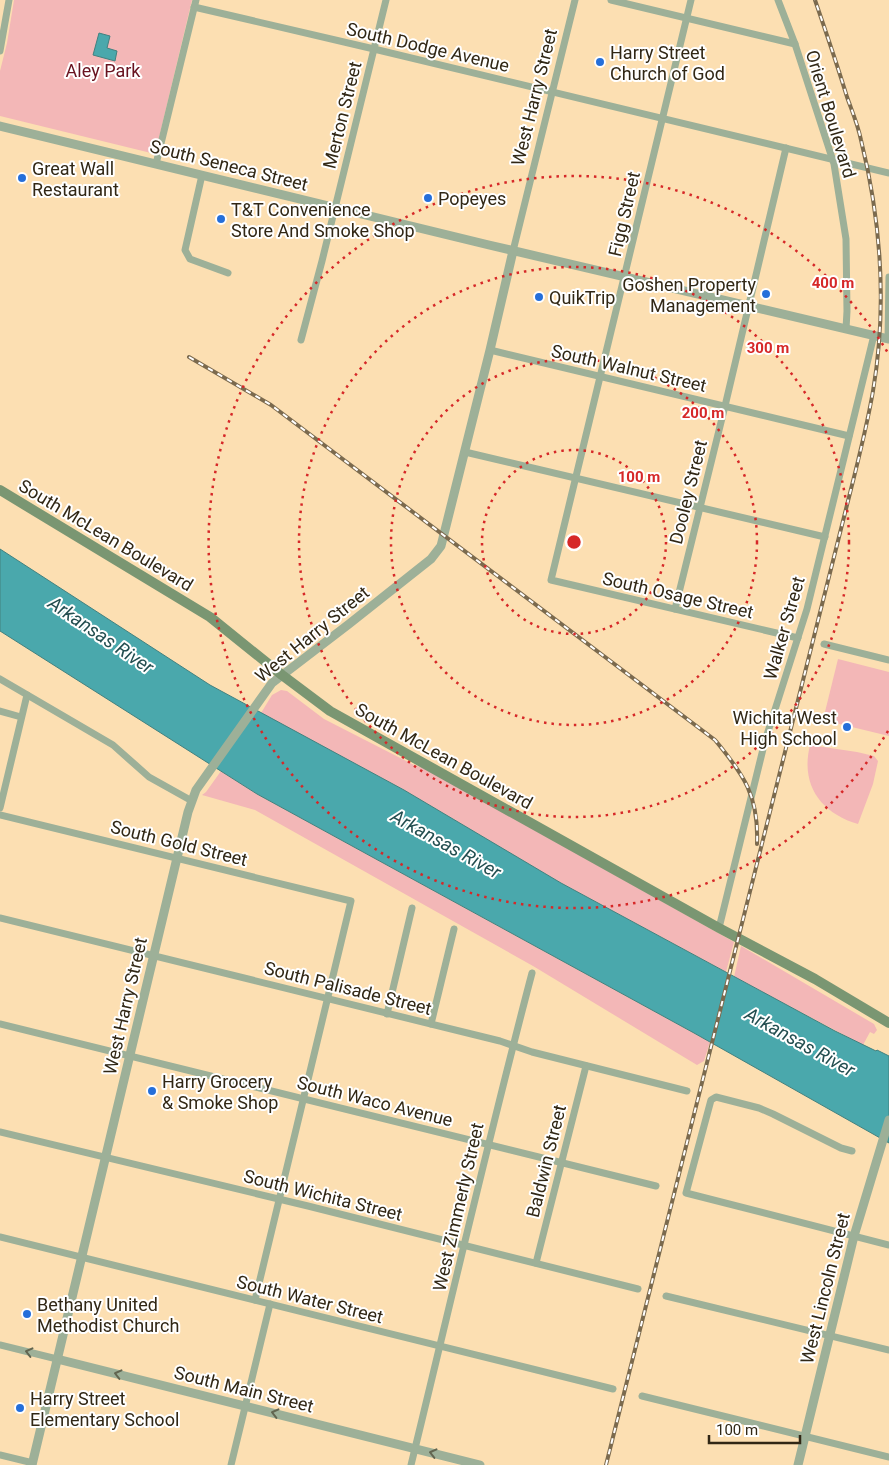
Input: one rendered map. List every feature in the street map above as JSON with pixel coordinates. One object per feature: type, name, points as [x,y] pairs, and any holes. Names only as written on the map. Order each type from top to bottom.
[{"type":"main road","name":"South McLean Boulevard","points":[[0,490],[210,617],[330,711],[719,928],[815,979],[889,1022]]},
{"type":"street","points":[[0,51],[9,0]]},
{"type":"street","name":"Merton Street","points":[[300,340],[322,261],[386,0]]},
{"type":"street","name":"West Harry Street","points":[[35,1464],[57,1359],[177,858],[196,790],[272,683],[431,559],[441,546],[575,0]]},
{"type":"street","points":[[611,0],[795,44]]},
{"type":"street","name":"Figg Street","points":[[551,580],[691,0]]},
{"type":"street","name":"Orient Boulevard","points":[[778,0],[795,44],[833,160],[846,239],[846,329]]},
{"type":"street","points":[[156,164],[195,4]]},
{"type":"street","name":"South Dodge Avenue","points":[[195,4],[889,173]]},
{"type":"street","name":"South Seneca Street","points":[[0,126],[888,339]]},
{"type":"street","name":"Dooley Street","points":[[675,609],[786,148]]},
{"type":"street","points":[[202,175],[185,250],[190,259],[228,274]]},
{"type":"street","points":[[888,339],[889,277]]},
{"type":"street","name":"Walker Street","points":[[719,928],[765,741],[798,638],[825,537],[874,335]]},
{"type":"street","name":"South Walnut Street","points":[[490,350],[850,436]]},
{"type":"street","points":[[465,452],[825,537]]},
{"type":"street","name":"South Osage Street","points":[[551,580],[798,638]]},
{"type":"street","points":[[824,644],[889,660]]},
{"type":"street","points":[[0,679],[112,745],[149,777],[192,801]]},
{"type":"street","points":[[0,808],[27,695]]},
{"type":"street","points":[[0,711],[22,717]]},
{"type":"street","name":"South Gold Street","points":[[0,815],[351,901],[328,999]]},
{"type":"street","points":[[387,1014],[412,908]]},
{"type":"street","name":"South Palisade Street","points":[[0,918],[500,1041],[532,1052],[687,1091]]},
{"type":"street","points":[[431,1024],[454,929]]},
{"type":"street","name":"West Zimmerly Street","points":[[411,1465],[441,1347],[488,1144],[532,973]]},
{"type":"street","points":[[255,1300],[328,999]]},
{"type":"street","name":"South Waco Avenue","points":[[0,1024],[656,1186]]},
{"type":"street","name":"Baldwin Street","points":[[536,1263],[586,1066]]},
{"type":"street","points":[[852,1151],[841,1148],[759,1108],[716,1097],[711,1100],[686,1194],[889,1244]]},
{"type":"street","name":"West Lincoln Street","points":[[798,1465],[854,1236],[889,1120]]},
{"type":"street","name":"South Wichita Street","points":[[0,1132],[279,1199],[638,1289]]},
{"type":"street","name":"South Water Street","points":[[0,1237],[613,1389]]},
{"type":"street","points":[[666,1296],[889,1350]]},
{"type":"street","points":[[232,1465],[270,1304]]},
{"type":"street","name":"South Main Street","points":[[0,1345],[480,1465]]},
{"type":"street","points":[[642,1396],[889,1457]]},
{"type":"street","points":[[0,1455],[35,1464]]},
{"type":"green space","name":"Aley Park","points":[[14,0],[192,0],[156,150],[151,153],[0,116],[0,71]]},
{"type":"green space","points":[[838,659],[889,672],[889,736],[823,720]]},
{"type":"green space","points":[[281,690],[287,691],[324,719],[414,765],[426,769],[734,942],[726,972],[561,883],[404,790],[261,713],[272,695]]},
{"type":"green space","points":[[810,745],[874,756],[878,761],[873,784],[858,824],[833,813],[816,795],[808,773]]},
{"type":"green space","points":[[221,771],[257,794],[710,1042],[704,1061],[697,1065],[533,966],[255,810],[202,795]]},
{"type":"green space","points":[[741,946],[874,1024],[877,1030],[874,1034],[870,1032],[863,1045],[734,977]]},
{"type":"water","points":[[99,33],[110,36],[107,48],[117,51],[115,61],[93,55]]},
{"type":"water","name":"Arkansas River","points":[[0,549],[210,685],[404,790],[561,883],[835,1031],[889,1056],[889,1143],[694,1033],[257,794],[0,631]]},
{"type":"railway","points":[[606,1465],[856,468],[873,391],[880,328],[881,296],[880,265],[873,202],[858,129],[815,0]]},
{"type":"railway","points":[[189,357],[271,405],[715,740],[734,764],[748,787],[755,812],[757,844]]},
{"type":"place","name":"Harry Street Church of God","points":[[600,62]]},
{"type":"place","name":"Great Wall Restaurant","points":[[22,178]]},
{"type":"place","name":"Popeyes","points":[[428,198]]},
{"type":"place","name":"T&T Convenience Store And Smoke Shop","points":[[221,219]]},
{"type":"place","name":"Goshen Property Management","points":[[766,294]]},
{"type":"place","name":"QuikTrip","points":[[539,297]]},
{"type":"place","name":"Wichita West High School","points":[[847,727]]},
{"type":"place","name":"Harry Grocery & Smoke Shop","points":[[152,1091]]},
{"type":"place","name":"Bethany United Methodist Church","points":[[27,1314]]},
{"type":"place","name":"Harry Street Elementary School","points":[[20,1408]]}]
